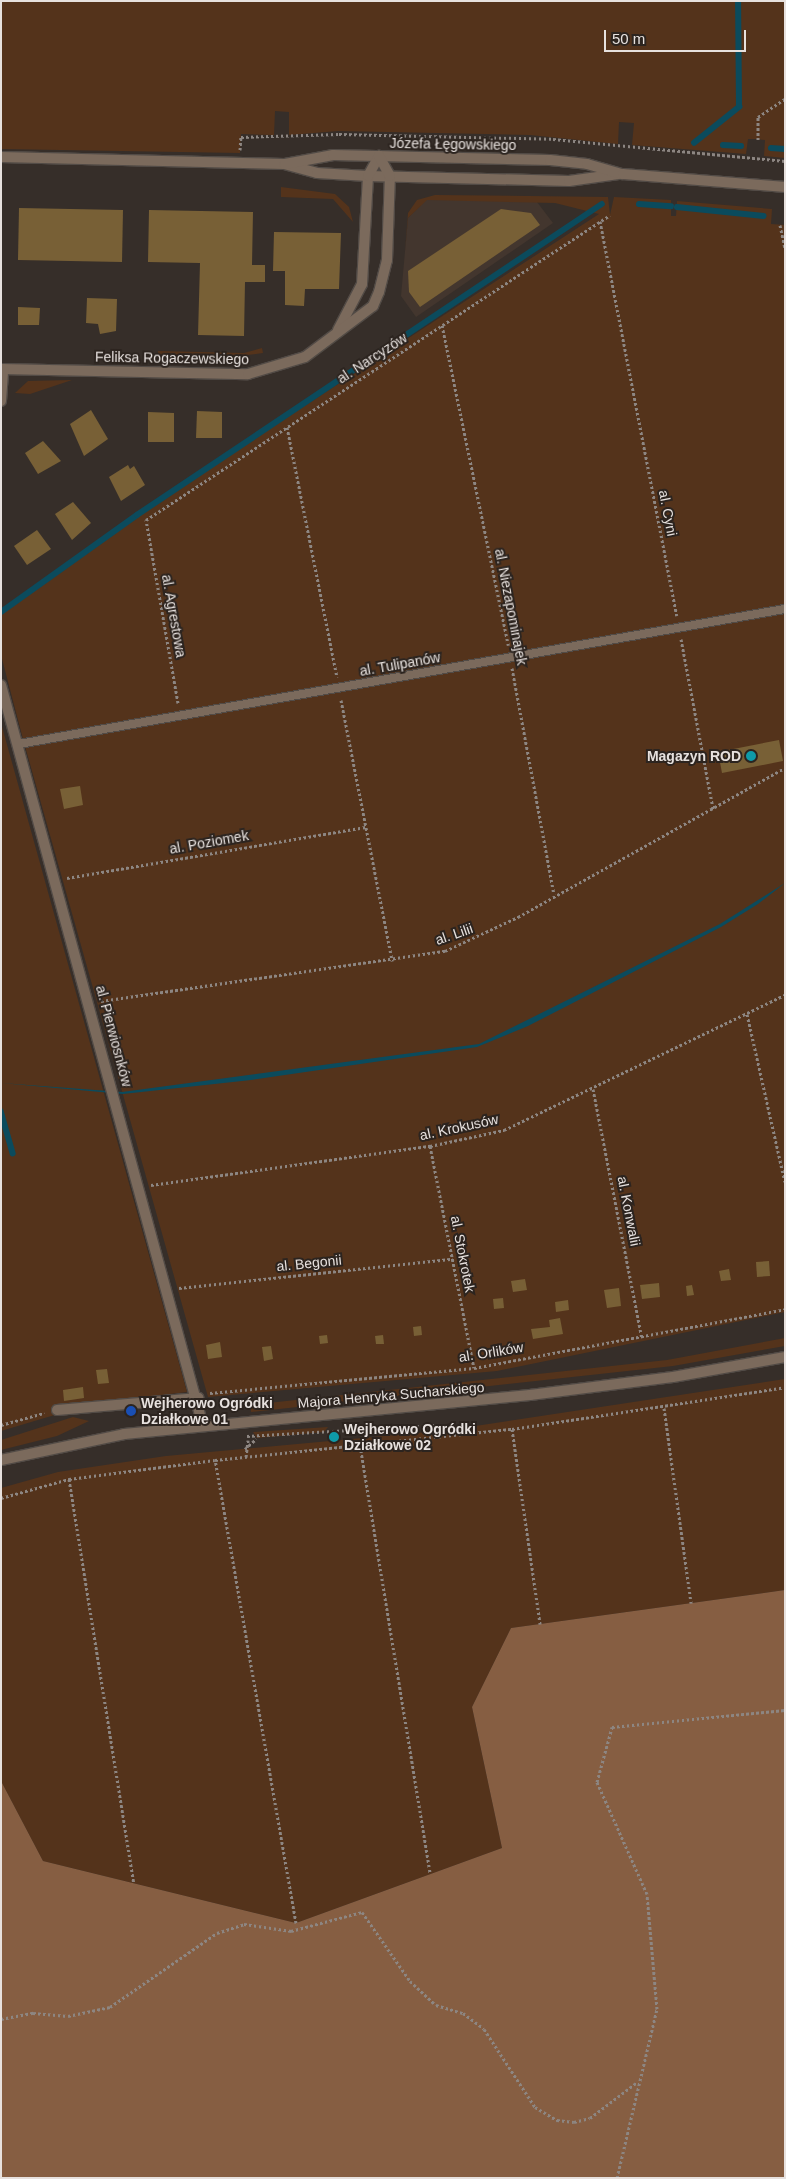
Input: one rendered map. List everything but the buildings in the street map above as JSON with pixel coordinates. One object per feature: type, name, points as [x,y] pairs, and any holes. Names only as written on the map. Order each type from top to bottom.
[{"type":"street","name":"Józefa Łęgowskiego","points":[[1,157],[284,164],[317,157],[379,156],[568,161],[620,174],[785,187]]},
{"type":"street","name":"Feliksa Rogaczewskiego","points":[[333,337],[362,284],[368,176],[379,156]]},
{"type":"street","points":[[379,156],[390,176]]},
{"type":"street","name":"Józefa Łęgowskiego","points":[[284,164],[317,173],[368,176],[569,181],[620,174]]},
{"type":"street","name":"Feliksa Rogaczewskiego","points":[[2,369],[248,374],[287,365],[333,337],[373,306],[379,292],[387,260],[390,176]]},
{"type":"street","points":[[1,401],[2,369]]},
{"type":"street","name":"al. Pierwiosnków","points":[[1,686],[20,744],[141,1187],[198,1396],[203,1426]]},
{"type":"street","name":"Majora Henryka Sucharskiego","points":[[1,1460],[92,1439],[203,1426],[539,1394],[785,1357]]},
{"type":"street","points":[[57,1410],[198,1396]]},
{"type":"lane","name":"al. Tulipanów","points":[[20,744],[785,609]]},
{"type":"path","points":[[758,140],[758,117],[785,99]]},
{"type":"path","points":[[240,143],[241,137],[339,134],[553,139],[785,161]]},
{"type":"path","name":"al. Narcyzów","points":[[146,520],[610,215]]},
{"type":"path","name":"al. Cyni","points":[[600,221],[712,809]]},
{"type":"path","points":[[780,225],[785,248]]},
{"type":"path","name":"al. Niezapominajek","points":[[442,325],[510,658],[554,894]]},
{"type":"path","name":"al. Agrestowa","points":[[146,520],[180,716]]},
{"type":"path","name":"al. Lilii","points":[[90,1003],[445,951],[483,935],[554,894],[785,768]]},
{"type":"path","name":"al. Poziomek","points":[[56,879],[366,827]]},
{"type":"path","name":"al. Krokusów","points":[[141,1187],[430,1146],[504,1130],[593,1089],[785,995]]},
{"type":"path","points":[[747,1014],[785,1182]]},
{"type":"path","name":"al. Konwalii","points":[[593,1089],[642,1338]]},
{"type":"path","name":"al. Stokrotek","points":[[430,1146],[474,1368]]},
{"type":"path","name":"al. Begonii","points":[[169,1290],[452,1259]]},
{"type":"path","name":"al. Orlików","points":[[198,1396],[474,1368],[642,1338],[785,1309]]},
{"type":"path","points":[[1,1498],[68,1479],[214,1460],[512,1429],[664,1408],[785,1387]]},
{"type":"path","points":[[664,1408],[691,1603]]},
{"type":"path","points":[[1,1424],[57,1410]]},
{"type":"path","points":[[248,1440],[438,1425]]},
{"type":"path","points":[[512,1429],[540,1624]]},
{"type":"path","points":[[246,1457],[247,1431]]},
{"type":"path","points":[[245,1449],[257,1439]]},
{"type":"path","points":[[360,1446],[430,1874]]},
{"type":"path","points":[[214,1460],[296,1923]]},
{"type":"path","points":[[68,1479],[134,1883]]},
{"type":"path","points":[[617,2178],[636,2083],[657,2009],[647,1894],[597,1782],[612,1727],[785,1710]]},
{"type":"path","points":[[1,2019],[33,2013],[68,2016],[110,2007],[218,1933],[244,1924],[291,1931],[362,1912],[410,1981],[436,2005],[463,2014],[484,2030],[535,2107],[557,2120],[574,2122],[590,2118],[636,2083]]},
{"type":"shaded area","points":[[1,1],[785,1],[785,158],[764,156],[765,140],[756,139],[748,139],[746,154],[632,145],[634,123],[619,122],[618,144],[530,135],[338,131],[289,135],[289,112],[275,111],[274,135],[241,134],[240,153],[1,149]]},
{"type":"shaded area","points":[[281,187],[335,194],[349,207],[353,222],[333,199],[281,197]]},
{"type":"shaded area","points":[[435,195],[608,197],[610,215],[614,197],[671,200],[671,216],[676,216],[677,201],[772,209],[771,224],[785,225],[785,1312],[497,1371],[208,1397],[23,739],[1,655],[1,612],[137,515],[599,214],[555,203],[427,200],[408,218],[405,253],[408,213],[417,200]]},
{"type":"shaded area","points":[[427,199],[537,202],[553,223],[416,317],[401,296],[408,218]]},
{"type":"shaded area","points":[[262,348],[263,353],[247,355],[158,356],[158,351],[244,353]]},
{"type":"shaded area","points":[[72,380],[30,394],[15,393],[28,381]]},
{"type":"shaded area","points":[[1,723],[187,1392],[57,1407],[58,1414],[1,1431]]},
{"type":"shaded area","points":[[785,1338],[785,1346],[673,1366],[251,1412],[250,1405],[667,1360]]},
{"type":"shaded area","points":[[785,1379],[785,1590],[511,1628],[472,1707],[502,1848],[296,1923],[43,1861],[1,1781],[1,1488],[58,1472],[166,1456],[449,1430]]},
{"type":"shaded area","points":[[73,1417],[89,1421],[57,1436],[1,1450],[1,1440]]},
{"type":"shaded area","points":[[328,1427],[324,1432],[257,1438],[253,1432]]},
{"type":"shaded area","points":[[785,1590],[785,2178],[1,2178],[1,1781],[43,1861],[296,1923],[502,1848],[472,1707],[511,1628]]},
{"type":"water","points":[[785,883],[758,904],[721,927],[528,1026],[477,1047],[251,1080],[123,1094],[1,1083],[122,1092],[479,1044],[720,924]]},
{"type":"waterway","points":[[694,143],[739,107],[738,1]]},
{"type":"waterway","points":[[723,145],[741,146]]},
{"type":"waterway","points":[[771,148],[785,149]]},
{"type":"waterway","points":[[1,612],[137,515],[602,204]]},
{"type":"waterway","points":[[639,204],[671,206]]},
{"type":"waterway","points":[[677,207],[764,216]]},
{"type":"waterway","points":[[1,1111],[13,1153]]},
{"type":"place","name":"Magazyn ROD","points":[[751,756]]},
{"type":"place","name":"Wejherowo Ogródki Działkowe 01","points":[[131,1411]]},
{"type":"place","name":"Wejherowo Ogródki Działkowe 02","points":[[334,1437]]}]
